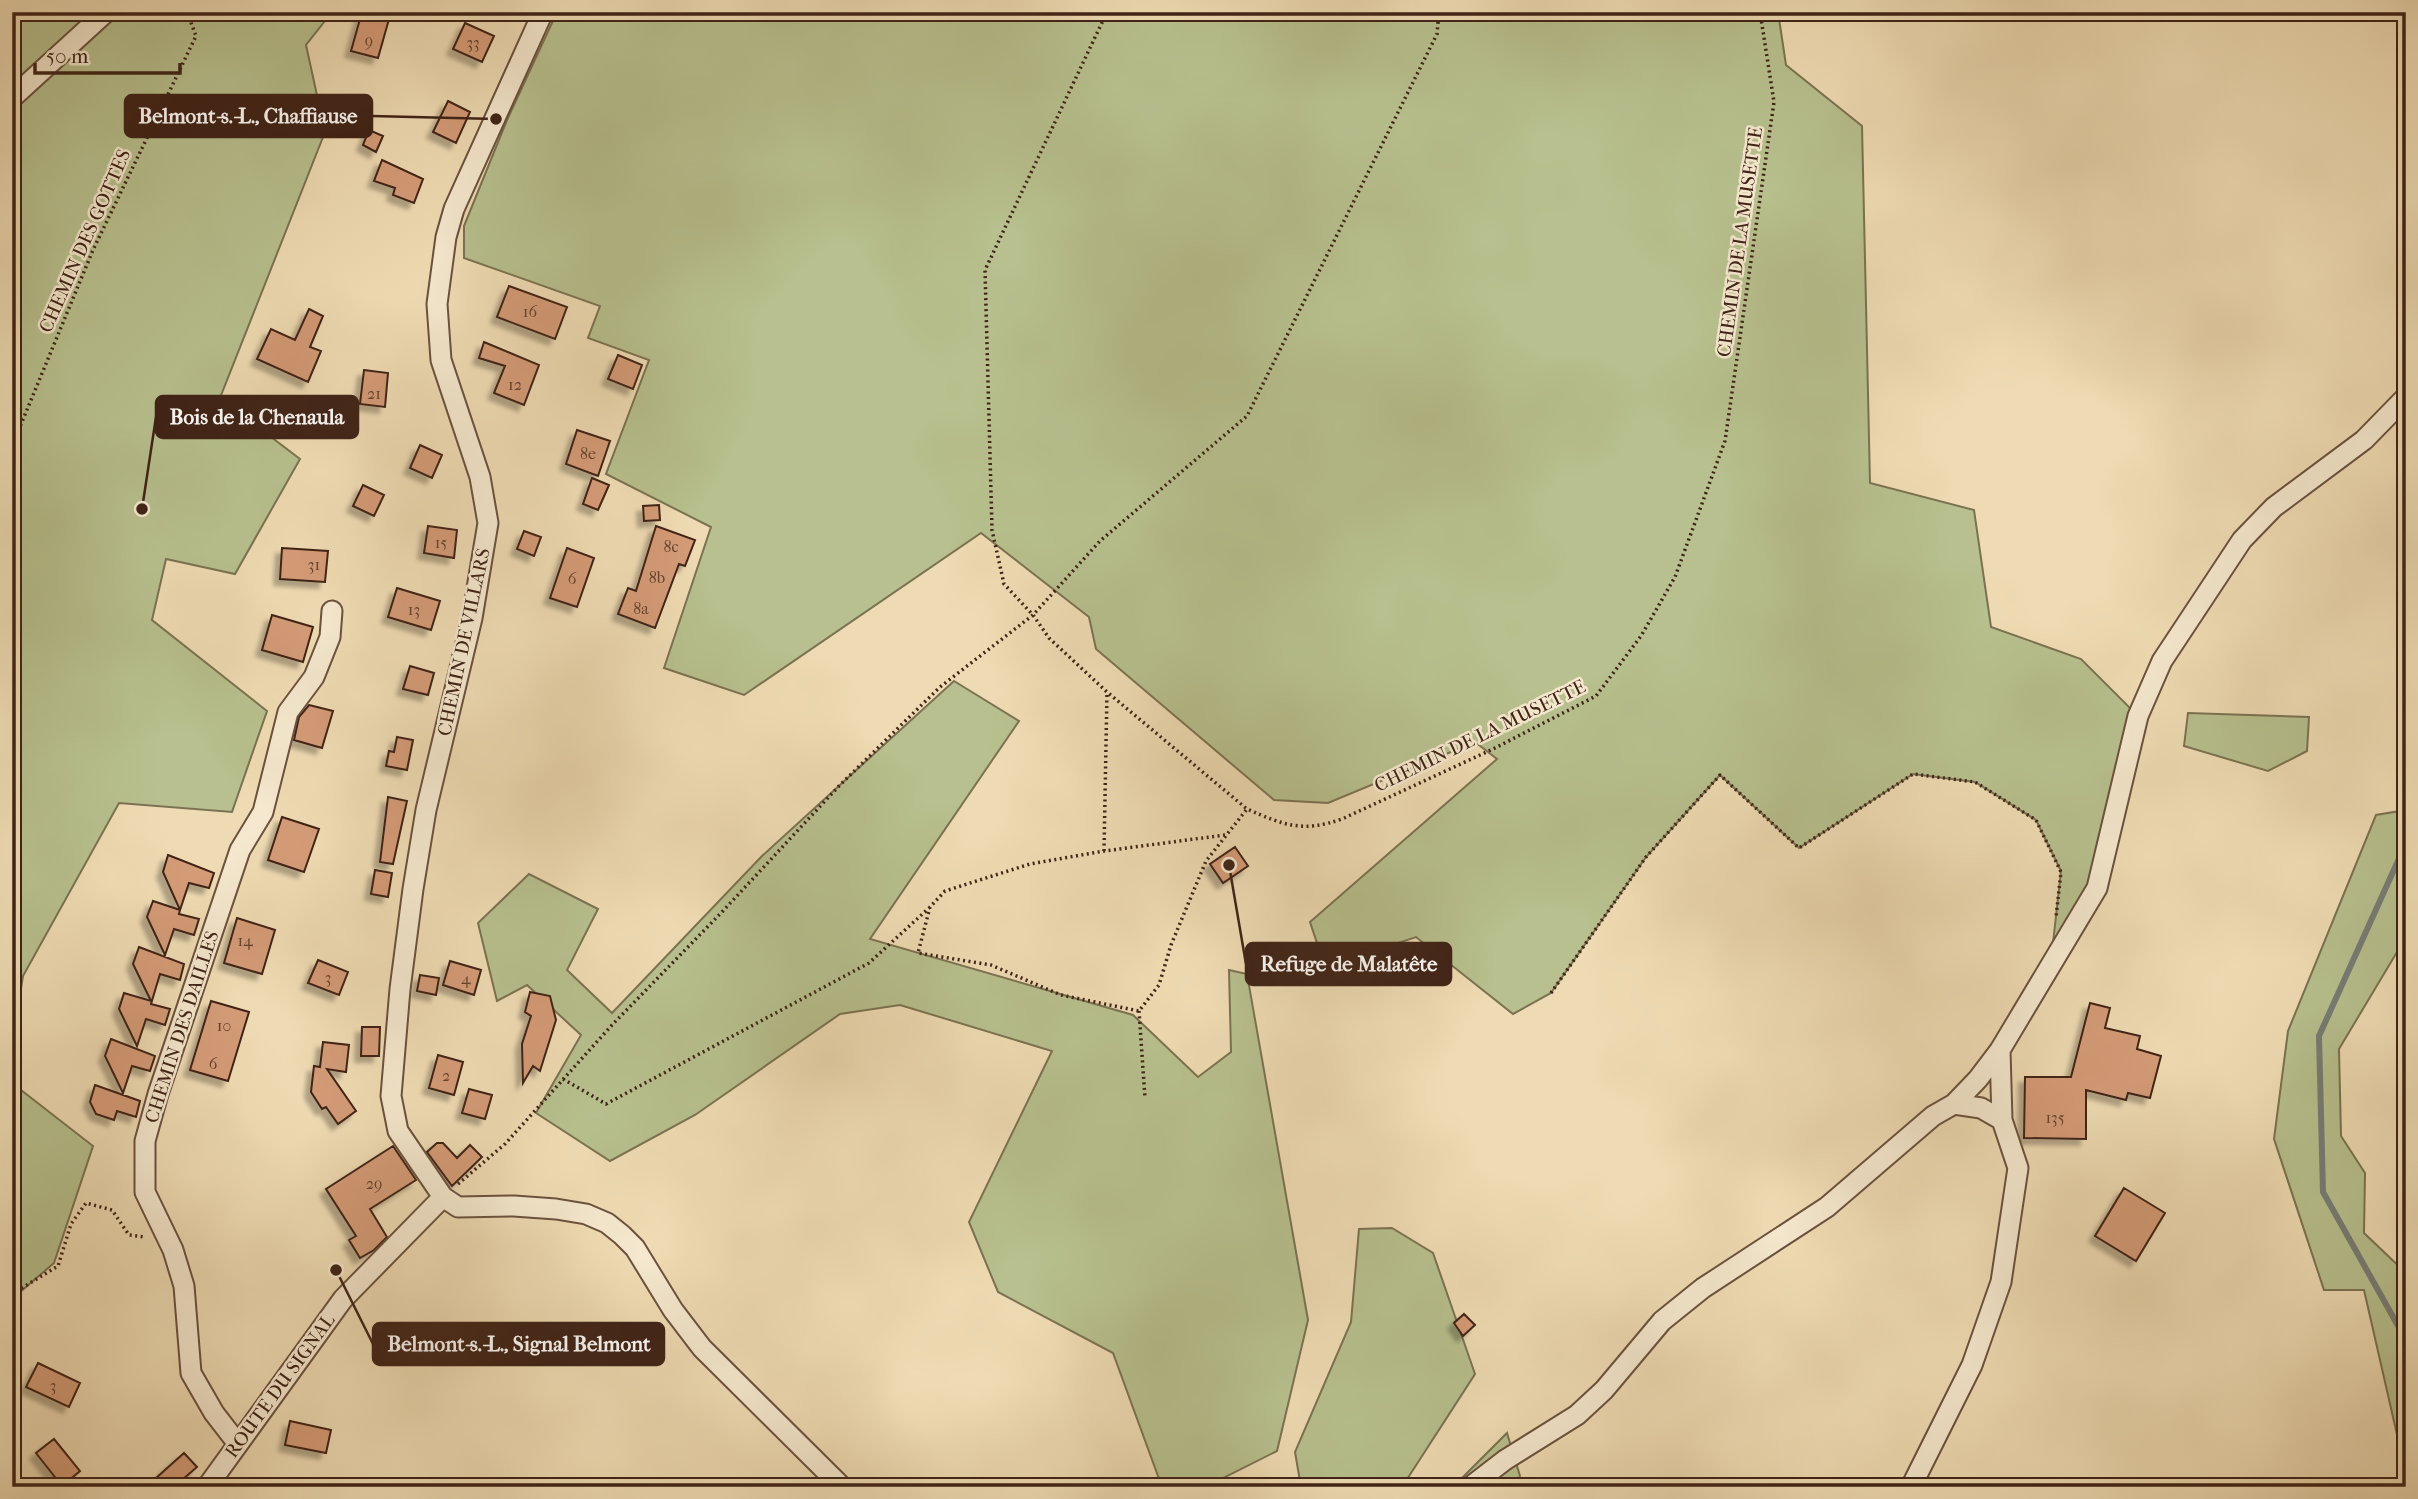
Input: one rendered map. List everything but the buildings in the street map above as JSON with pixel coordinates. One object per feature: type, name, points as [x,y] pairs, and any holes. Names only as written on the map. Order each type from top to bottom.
[{"type":"street","points":[[12,98],[106,12]]},
{"type":"street","name":"CHEMIN DE VILLARS","points":[[443,1197],[398,1131],[391,1096],[400,989],[422,837],[472,618],[488,523],[480,477],[441,360],[437,304],[446,237],[454,209],[543,12]]},
{"type":"street","points":[[1470,1487],[1505,1460],[1577,1415],[1604,1390],[1662,1321],[1703,1287],[1827,1207],[1933,1116],[1954,1104],[1978,1079],[2000,1050],[2097,888],[2138,716],[2162,660],[2242,540],[2274,507],[2364,440],[2406,397]]},
{"type":"street","name":"CHEMIN DES DAILLES","points":[[238,1444],[214,1413],[191,1373],[184,1286],[168,1240],[145,1192],[145,1141],[158,1094],[240,850],[263,811],[288,712],[314,677],[330,637],[332,611]]},
{"type":"street","points":[[1911,1487],[1972,1365],[2001,1282],[2018,1167],[2002,1120],[2000,1050]]},
{"type":"street","points":[[1954,1104],[1981,1108],[2002,1120]]},
{"type":"street","points":[[443,1197],[458,1207],[513,1206],[556,1209],[586,1214],[607,1223],[635,1248],[673,1310],[702,1348],[842,1487]]},
{"type":"street","name":"ROUTE DU SIGNAL","points":[[207,1487],[343,1298],[443,1197]]},
{"type":"path","name":"CHEMIN DES GOTTES","points":[[12,446],[93,250],[196,36],[187,12]]},
{"type":"path","name":"CHEMIN DE LA MUSETTE","points":[[1107,12],[985,270],[992,530],[1004,584],[1033,615],[1049,638],[1107,692],[1247,809],[1299,827],[1321,827],[1342,819],[1493,749],[1596,696],[1641,636],[1675,577],[1725,441],[1774,102],[1760,12]]},
{"type":"path","points":[[443,1197],[505,1144],[562,1079],[839,786],[940,687],[1033,615],[1100,541],[1247,416],[1437,34],[1438,12]]},
{"type":"path","points":[[1104,851],[1107,692]]},
{"type":"path","points":[[1551,993],[1646,857],[1720,775],[1799,848],[1913,774],[1975,782],[2036,820],[2062,872],[2056,923]]},
{"type":"path","points":[[1144,1098],[1139,1011],[1159,985],[1171,944],[1206,861],[1247,809]]},
{"type":"path","points":[[562,1079],[606,1104],[869,963],[945,891],[1030,863],[1225,835]]},
{"type":"path","points":[[930,907],[918,953],[991,965],[1061,995],[1139,1011]]},
{"type":"path","points":[[12,1294],[58,1266],[71,1224],[86,1203],[112,1210],[129,1235],[168,1240]]},
{"type":"green space","points":[[12,12],[332,12],[306,45],[325,132],[220,398],[300,459],[235,574],[166,559],[152,620],[267,711],[232,812],[119,803],[23,976],[12,1044]]},
{"type":"green space","points":[[557,12],[1778,12],[1786,65],[1862,126],[1870,483],[1974,510],[1991,627],[2081,659],[2138,716],[2097,888],[2051,961],[2061,871],[2036,820],[1975,782],[1913,774],[1799,848],[1720,775],[1646,857],[1551,993],[1513,1014],[1416,937],[1325,967],[1310,922],[1497,759],[1475,742],[1328,803],[1274,800],[1096,649],[1089,617],[981,533],[744,695],[664,668],[711,527],[606,474],[649,360],[588,338],[600,306],[464,258],[464,226],[507,120]]},
{"type":"green space","points":[[954,681],[1019,721],[870,939],[1133,1015],[1198,1077],[1231,1052],[1229,970],[1247,974],[1308,1320],[1277,1451],[1211,1484],[1211,1487],[1162,1487],[1113,1353],[998,1292],[969,1222],[1052,1051],[900,1005],[840,1014],[695,1115],[610,1161],[536,1113],[581,1035],[527,985],[497,1001],[478,923],[529,874],[598,909],[567,970],[612,1013],[762,856]]},
{"type":"green space","points":[[2188,713],[2309,717],[2307,751],[2268,771],[2184,746]]},
{"type":"green space","points":[[2406,810],[2406,937],[2339,1049],[2341,1136],[2365,1173],[2364,1233],[2406,1273],[2406,1474],[2364,1290],[2324,1290],[2274,1139],[2288,1031],[2376,815]]},
{"type":"green space","points":[[12,1083],[93,1146],[54,1263],[12,1299]]},
{"type":"green space","points":[[1392,1228],[1433,1253],[1475,1374],[1402,1487],[1301,1487],[1295,1452],[1351,1322],[1359,1229]]},
{"type":"green space","points":[[1507,1433],[1520,1476],[1515,1487],[1453,1487]]},
{"type":"waterway","points":[[2406,843],[2319,1036],[2323,1192],[2406,1340]]},
{"type":"place","name":"Belmont-s.-L., Chaffiause","points":[[496,119]]},
{"type":"place","name":"Bois de la Chenaula","points":[[142,509]]},
{"type":"place","name":"Refuge de Malatête","points":[[1229,865]]},
{"type":"place","name":"Belmont-s.-L., Signal Belmont","points":[[336,1270]]}]
